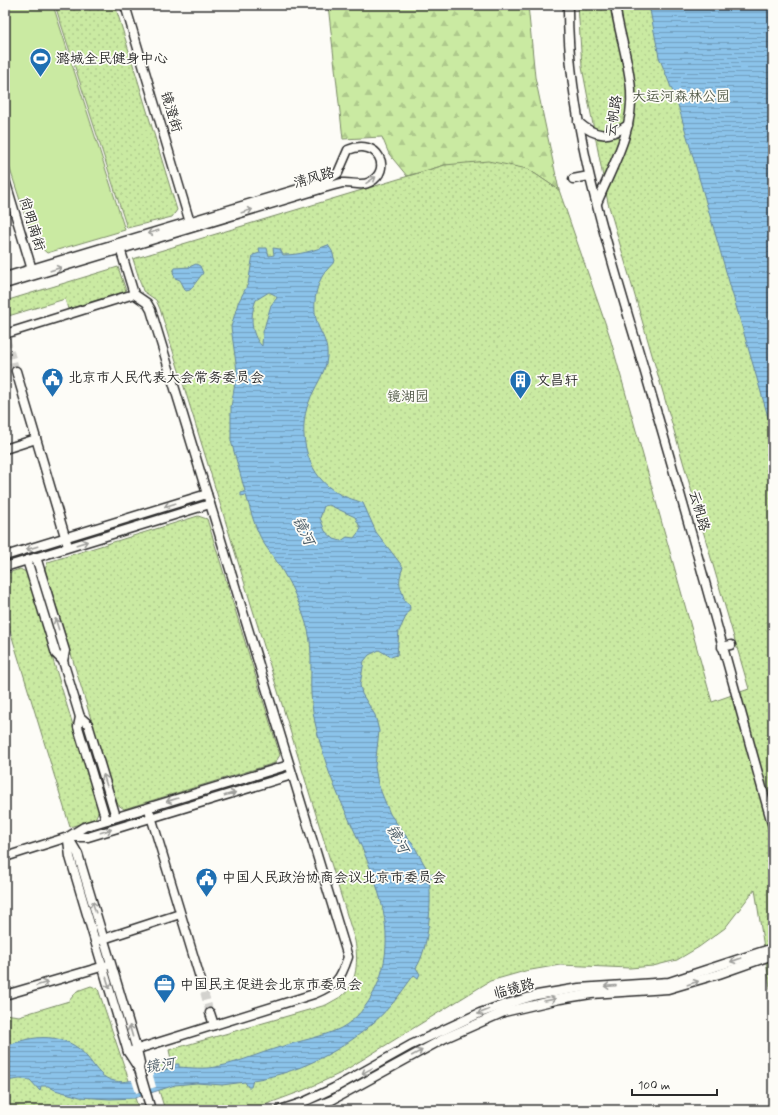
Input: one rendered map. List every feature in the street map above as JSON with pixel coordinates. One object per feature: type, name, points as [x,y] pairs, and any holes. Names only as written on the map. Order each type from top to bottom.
[{"type":"street","name":"镜澄街","points":[[125,5],[191,224]]},
{"type":"street","name":"云帆路","points":[[568,5],[572,80],[578,122],[589,176],[694,539],[722,647],[773,828]]},
{"type":"street","name":"云帆路","points":[[597,203],[622,146],[628,125],[631,105],[629,74],[615,5]]},
{"type":"street","points":[[578,122],[586,128],[604,135],[616,133],[628,125]]},
{"type":"street","name":"清风路","points":[[5,284],[33,272],[191,224],[333,178],[340,170],[348,150],[357,146],[367,146],[376,151],[380,161],[380,171],[376,178],[369,183],[362,185],[342,183],[191,224]]},
{"type":"street","points":[[572,179],[589,176]]},
{"type":"street","name":"尚明南街","points":[[5,180],[33,272]]},
{"type":"street","points":[[119,246],[134,294],[147,303],[151,310],[348,957],[339,980],[333,986],[314,994],[133,1051]]},
{"type":"street","name":"清风路","points":[[5,277],[33,272]]},
{"type":"street","points":[[5,336],[134,294]]},
{"type":"street","points":[[16,371],[68,547]]},
{"type":"street","points":[[5,449],[36,439]]},
{"type":"street","points":[[5,556],[207,494]]},
{"type":"street","points":[[5,567],[210,504]]},
{"type":"street","points":[[36,557],[65,651],[63,661]]},
{"type":"street","points":[[27,560],[56,654],[63,661],[80,717],[78,727],[106,820]]},
{"type":"street","points":[[722,647],[731,645]]},
{"type":"street","points":[[80,717],[88,724],[116,817]]},
{"type":"street","points":[[5,857],[68,837],[84,827],[290,765]]},
{"type":"street","points":[[68,837],[88,837],[292,775]]},
{"type":"street","points":[[148,807],[201,981]]},
{"type":"street","points":[[68,837],[78,854],[104,939],[133,1051]]},
{"type":"street","points":[[68,837],[70,857],[102,966],[133,1051],[151,1110]]},
{"type":"street","points":[[95,941],[180,914]]},
{"type":"street","name":"临镜路","points":[[280,1110],[304,1102],[334,1088],[411,1045],[480,1013],[500,1006],[538,995],[579,988],[669,982],[773,948]]},
{"type":"street","name":"临镜路","points":[[308,1110],[332,1100],[445,1038],[504,1012],[560,998],[591,994],[668,989],[719,974],[773,955]]},
{"type":"street","points":[[5,996],[111,964]]},
{"type":"street","points":[[210,1013],[214,1025]]},
{"type":"green space","name":"潞城全民健身中心","points":[[5,5],[53,5],[125,230],[47,253],[43,250],[34,233],[29,228],[5,154]]},
{"type":"green space","points":[[55,5],[115,5],[177,210],[172,217],[127,228]]},
{"type":"green space","points":[[328,5],[528,5],[535,77],[559,190],[528,169],[445,165],[407,176],[389,154],[382,137],[343,139]]},
{"type":"green space","name":"镜湖园","points":[[578,5],[773,5],[773,1007],[755,889],[725,928],[699,947],[677,960],[653,966],[630,968],[560,965],[525,971],[490,981],[339,1074],[302,1091],[259,1107],[243,1110],[165,1110],[151,1065],[171,1059],[169,1050],[326,1005],[342,996],[351,985],[356,970],[356,955],[355,941],[160,309],[156,300],[143,291],[133,259],[445,165],[488,161],[528,169],[559,190],[609,334],[712,702],[749,689],[608,203],[582,67]]},
{"type":"green space","points":[[118,267],[126,291],[68,309],[65,299],[5,317],[5,301]]},
{"type":"green space","points":[[198,516],[207,519],[280,755],[275,763],[124,809],[117,804],[45,569],[48,562]]},
{"type":"green space","points":[[20,569],[26,572],[99,810],[95,819],[70,827],[5,614],[5,574]]},
{"type":"green space","points":[[91,986],[98,989],[139,1110],[5,1110],[5,1014],[19,1016],[69,1001],[77,991]]},
{"type":"water","points":[[649,5],[773,5],[773,434],[678,105],[659,57]]},
{"type":"water","name":"镜河","points":[[328,245],[332,251],[335,261],[324,273],[320,281],[315,301],[315,315],[327,349],[327,357],[324,369],[311,396],[305,413],[304,438],[310,462],[316,473],[336,492],[363,503],[376,532],[403,567],[400,577],[400,584],[405,601],[409,604],[410,608],[399,631],[397,655],[391,657],[379,650],[369,655],[364,661],[360,685],[362,694],[375,715],[379,731],[375,767],[378,784],[390,814],[412,842],[429,873],[433,874],[432,878],[429,878],[430,912],[427,937],[416,968],[420,974],[418,978],[414,975],[395,1001],[363,1032],[346,1044],[311,1063],[272,1076],[253,1080],[251,1087],[248,1087],[245,1082],[222,1085],[197,1083],[175,1085],[135,1098],[110,1099],[80,1097],[55,1090],[48,1086],[41,1086],[40,1091],[30,1080],[20,1079],[5,1081],[5,1047],[37,1038],[60,1039],[70,1043],[87,1057],[103,1076],[119,1082],[134,1080],[166,1069],[174,1068],[175,1064],[179,1064],[179,1067],[198,1068],[211,1068],[226,1065],[341,1028],[352,1021],[361,1012],[375,990],[384,961],[386,933],[382,904],[362,848],[337,793],[319,740],[312,702],[310,638],[308,630],[299,603],[287,578],[261,538],[253,520],[246,495],[241,496],[241,493],[245,491],[231,441],[231,407],[237,371],[231,327],[238,303],[248,284],[253,255],[260,253],[259,248],[267,248],[269,256],[274,255],[273,248],[280,249],[283,255],[289,255],[311,251]],"holes":[[[269,292],[277,298],[271,305],[263,332],[262,346],[255,336],[252,318],[256,300]],[[329,505],[355,517],[361,529],[354,538],[347,537],[341,541],[334,539],[325,531],[320,518],[324,506]]]},
{"type":"water","points":[[196,264],[200,266],[203,273],[190,290],[186,291],[180,280],[175,278],[173,272],[175,268],[189,267]]},
{"type":"pier","points":[[152,1072],[156,1087],[136,1093],[131,1078]]},
{"type":"tunnel","points":[[6,339],[16,371]]},
{"type":"tunnel","points":[[201,981],[210,1013]]},
{"type":"place","name":"潞城全民健身中心","points":[[41,78]]},
{"type":"place","name":"北京市人民代表大会常务委员会","points":[[53,398]]},
{"type":"place","name":"文昌轩","points":[[521,400]]},
{"type":"place","name":"中国人民政治协商会议北京市委员会","points":[[206,898]]},
{"type":"place","name":"中国民主促进会北京市委员会","points":[[165,1004]]},
{"type":"park label","name":"大运河森林公园","points":[[681,97]]}]
